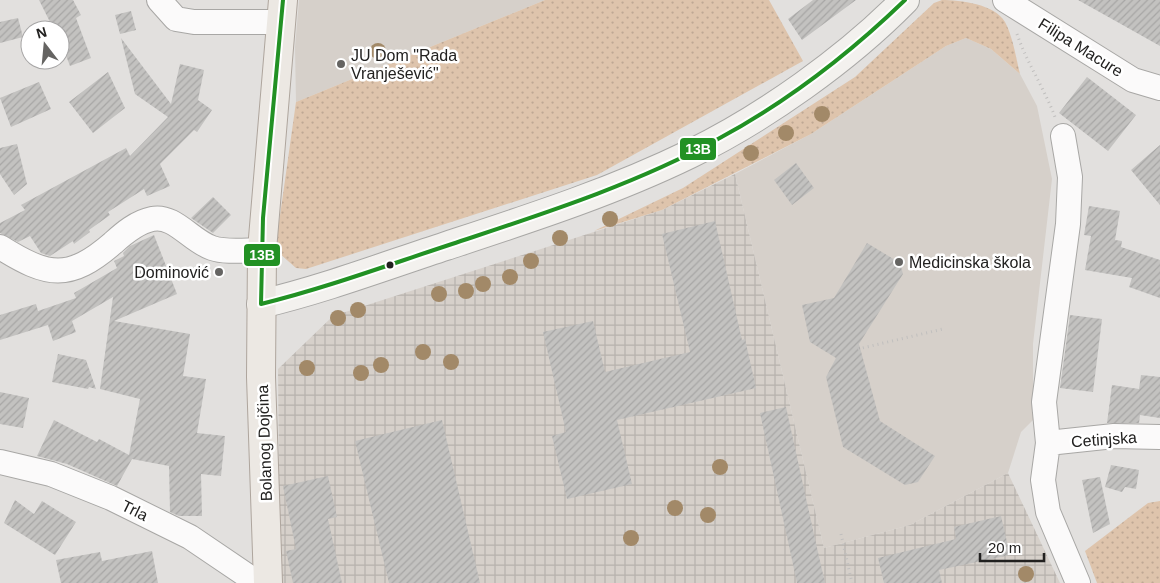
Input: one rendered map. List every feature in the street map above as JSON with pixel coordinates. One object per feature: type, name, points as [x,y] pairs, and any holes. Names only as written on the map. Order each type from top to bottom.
[{"type":"main road","points":[[262,304],[318,288],[492,231],[618,185],[692,154],[765,111],[837,60],[868,36],[905,0]]},
{"type":"main road","name":"Bolanog Dojčina","points":[[268,583],[261,377],[262,250],[282,11]]},
{"type":"street","points":[[159,0],[176,19],[194,22],[282,11]]},
{"type":"street","name":"Filipa Macure","points":[[1012,4],[1133,80],[1160,88]]},
{"type":"street","points":[[1063,136],[1070,177],[1068,224],[1044,402],[1048,443],[1043,480],[1044,499],[1078,583]]},
{"type":"street","points":[[0,247],[32,265],[46,269],[65,270],[92,260],[142,222],[162,218],[172,222],[194,240],[213,249],[262,250]]},
{"type":"street","name":"Cetinjska","points":[[1048,443],[1114,436],[1160,437]]},
{"type":"street","name":"Trla","points":[[0,462],[51,474],[111,498],[190,536],[258,583]]},
{"type":"path","points":[[1012,4],[1017,35],[1029,65],[1042,85],[1063,136]]},
{"type":"path","points":[[858,349],[943,329]]},
{"type":"path","points":[[841,534],[852,583]]},
{"type":"shaded area","name":"JU Dom \"Rada Vranješević\"","points":[[299,0],[545,0],[296,102],[295,47]]},
{"type":"shaded area","points":[[545,0],[769,0],[803,61],[597,175],[306,269],[296,268],[279,253],[277,237],[296,102]]},
{"type":"shaded area","points":[[942,0],[976,4],[1000,16],[1010,34],[1020,74],[991,49],[966,38],[946,46],[811,134],[662,210],[594,231],[683,188],[855,77],[934,3]]},
{"type":"shaded area","name":"Medicinska škola","points":[[966,38],[991,49],[1020,74],[1037,106],[1052,179],[1033,344],[1033,403],[1035,418],[1021,432],[1008,473],[910,525],[824,548],[735,174],[811,134],[946,46]]},
{"type":"shaded area","points":[[735,174],[824,548],[910,525],[1008,473],[1060,583],[280,583],[278,369],[333,316],[662,210]]},
{"type":"shaded area","points":[[1160,501],[1160,583],[1097,583],[1085,551],[1148,503]]},
{"type":"building","points":[[39,0],[73,0],[81,15],[76,18],[91,58],[70,66],[70,20],[49,20]]},
{"type":"building","points":[[813,0],[856,0],[802,40],[788,19]]},
{"type":"building","points":[[1078,0],[1160,0],[1160,46],[1128,28]]},
{"type":"building","points":[[131,11],[136,30],[120,34],[115,15]]},
{"type":"building","points":[[18,18],[20,38],[0,43],[0,22]]},
{"type":"building","points":[[121,38],[171,104],[180,64],[204,70],[198,100],[212,110],[197,132],[194,130],[160,164],[170,186],[147,196],[144,189],[108,212],[110,215],[74,244],[73,241],[50,256],[41,253],[30,236],[18,242],[0,233],[0,223],[25,210],[21,205],[126,148],[130,156],[168,117],[135,94]]},
{"type":"building","points":[[108,72],[125,108],[93,133],[69,102]]},
{"type":"building","points":[[1087,77],[1136,115],[1108,151],[1059,113]]},
{"type":"building","points":[[39,82],[51,109],[11,127],[0,98]]},
{"type":"building","points":[[17,144],[27,184],[14,195],[0,174],[0,148]]},
{"type":"building","points":[[1160,145],[1160,205],[1131,170]]},
{"type":"building","points":[[796,163],[814,188],[792,205],[774,180]]},
{"type":"building","points":[[213,197],[231,215],[213,233],[191,218]]},
{"type":"building","points":[[1089,206],[1120,211],[1115,240],[1122,241],[1121,247],[1160,260],[1160,298],[1129,287],[1132,278],[1085,270],[1091,236],[1084,235]]},
{"type":"building","points":[[715,221],[742,340],[745,339],[756,388],[617,420],[632,484],[567,499],[552,436],[566,432],[543,332],[593,321],[605,372],[690,352],[662,234]]},
{"type":"building","points":[[154,235],[177,294],[114,321],[190,334],[183,376],[206,379],[197,433],[225,436],[221,476],[201,474],[202,516],[179,516],[170,512],[169,466],[132,459],[117,486],[67,464],[37,456],[54,420],[97,442],[99,439],[129,455],[140,399],[100,389],[113,297],[72,321],[76,332],[53,341],[48,325],[0,340],[0,315],[36,304],[38,311],[76,298],[74,293],[117,268],[114,261],[124,256],[123,253],[130,246]]},
{"type":"building","points":[[867,243],[900,263],[903,274],[859,344],[880,421],[935,456],[918,482],[905,485],[843,447],[826,377],[836,358],[810,342],[802,305],[834,298]]},
{"type":"building","points":[[1070,315],[1102,319],[1093,392],[1060,388]]},
{"type":"building","points":[[58,354],[86,360],[96,389],[52,382]]},
{"type":"building","points":[[1141,375],[1160,377],[1160,418],[1140,415],[1139,423],[1107,423],[1112,385],[1139,389]]},
{"type":"building","points":[[0,392],[29,398],[23,428],[0,424]]},
{"type":"building","points":[[786,407],[825,583],[797,583],[760,413]]},
{"type":"building","points":[[442,420],[480,583],[389,583],[355,441]]},
{"type":"building","points":[[1111,465],[1139,470],[1136,489],[1125,487],[1122,492],[1105,487]]},
{"type":"building","points":[[328,476],[337,517],[328,519],[342,583],[293,583],[286,551],[296,549],[283,486]]},
{"type":"building","points":[[1100,477],[1110,524],[1093,533],[1082,480]]},
{"type":"building","points":[[15,500],[34,514],[42,501],[76,522],[55,555],[4,523]]},
{"type":"building","points":[[1001,516],[1010,555],[939,570],[942,583],[884,583],[878,558],[956,539],[954,527]]},
{"type":"building","points":[[152,551],[158,583],[61,583],[56,560],[100,552],[102,561]]},
{"type":"transit line","name":"13B","points":[[283,0],[263,218],[261,304],[357,276],[554,210],[654,171],[744,125],[793,93],[862,39],[905,0]]},
{"type":"place","name":"JU Dom \"Rada Vranješević\"","points":[[341,64]]},
{"type":"place","name":"Medicinska škola","points":[[899,262]]},
{"type":"place","name":"Dominović","points":[[219,272]]}]
